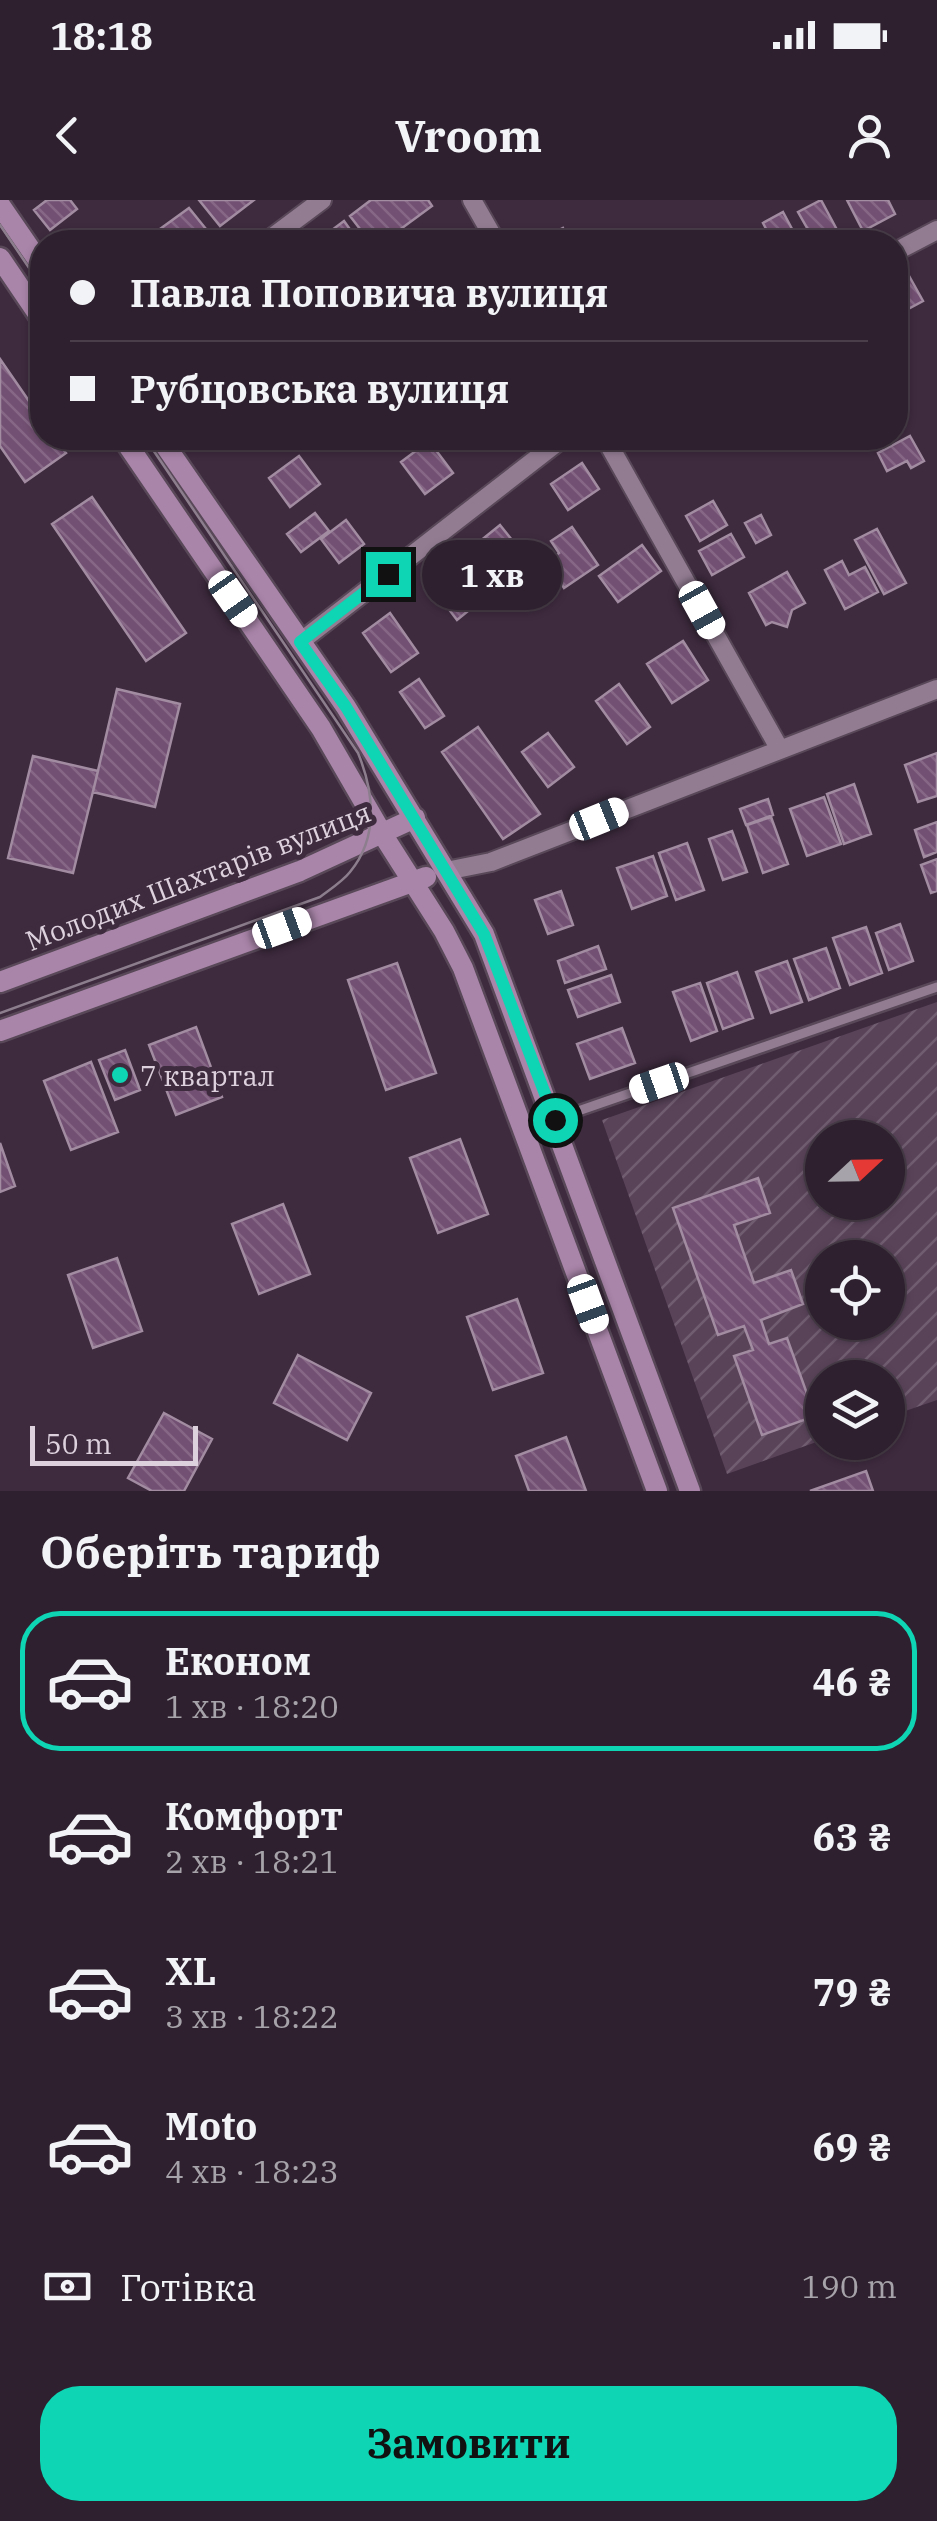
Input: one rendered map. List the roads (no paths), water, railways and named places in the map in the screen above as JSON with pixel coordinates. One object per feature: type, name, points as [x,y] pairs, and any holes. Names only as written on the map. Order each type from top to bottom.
[{"type":"main road","points":[[0,205],[30,249]]},
{"type":"main road","points":[[0,258],[30,302]]},
{"type":"main road","points":[[131,450],[321,728],[414,880],[462,968],[657,1491]]},
{"type":"main road","points":[[168,450],[346,707],[484,934],[690,1491]]},
{"type":"main road","name":"Молодих Шахтарів вулиця","points":[[0,982],[300,871],[414,818]]},
{"type":"main road","points":[[0,1031],[414,880],[446,872]]},
{"type":"street","points":[[282,230],[322,200]]},
{"type":"street","points":[[472,200],[489,230]]},
{"type":"street","points":[[908,245],[937,230]]},
{"type":"street","points":[[300,642],[548,450]]},
{"type":"street","points":[[611,450],[780,748]]},
{"type":"street","points":[[446,872],[491,862],[937,689]]},
{"type":"lane","points":[[555,1120],[937,987]]},
{"type":"tram line","points":[[0,225],[30,269]]},
{"type":"tram line","points":[[0,1013],[320,897],[350,872],[366,844],[370,799],[358,753],[153,450]]},
{"type":"place","name":"7 квартал","points":[[120,1075]]}]
